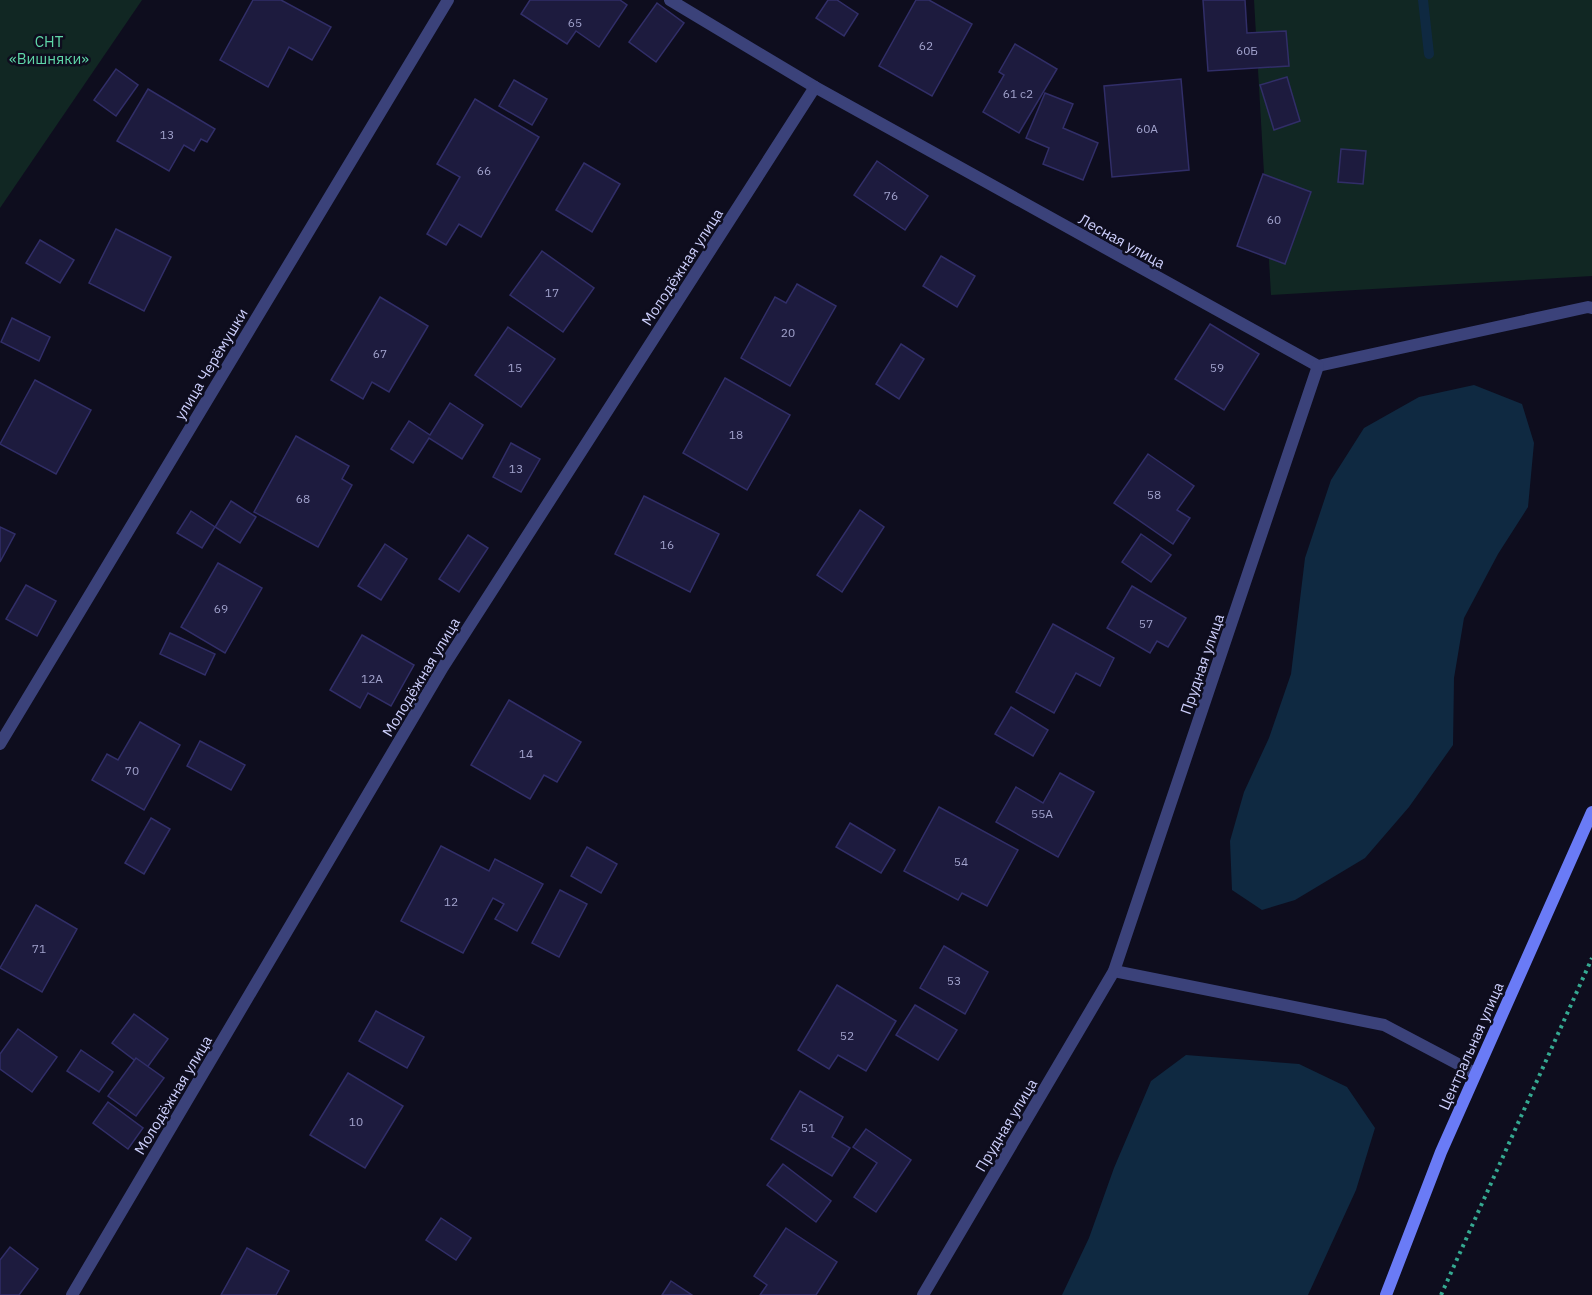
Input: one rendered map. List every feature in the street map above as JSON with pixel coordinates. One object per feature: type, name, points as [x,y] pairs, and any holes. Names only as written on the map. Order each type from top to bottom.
[{"type":"street","name":"улица Черёмушки","points":[[0,744],[448,0]]},
{"type":"street","name":"Лесная улица","points":[[670,0],[815,87],[1318,366]]},
{"type":"street","name":"Молодёжная улица","points":[[72,1295],[443,667],[815,87]]},
{"type":"street","points":[[1318,366],[1588,307],[1592,308]]},
{"type":"street","name":"Прудная улица","points":[[923,1295],[1114,971],[1318,366]]},
{"type":"street","name":"Центральная улица","points":[[1386,1295],[1441,1152],[1592,812]]},
{"type":"street","points":[[1114,971],[1384,1025],[1475,1073]]},
{"type":"path","points":[[1441,1295],[1592,958]]},
{"type":"green space","name":"СНТ «Вишняки»","points":[[0,0],[142,0],[0,208]]},
{"type":"green space","points":[[1254,0],[1592,0],[1592,276],[1271,295]]},
{"type":"water","points":[[1474,385],[1522,404],[1534,443],[1528,507],[1498,554],[1464,618],[1454,678],[1453,745],[1409,807],[1365,858],[1295,900],[1262,910],[1232,890],[1230,841],[1244,792],[1269,738],[1291,674],[1305,558],[1331,480],[1364,428],[1419,397]]},
{"type":"water","points":[[1186,1055],[1299,1064],[1347,1087],[1375,1128],[1356,1190],[1308,1295],[1062,1295],[1089,1238],[1114,1168],[1151,1081]]},
{"type":"building","points":[[253,0],[281,0],[331,27],[312,60],[289,47],[268,87],[220,60]]},
{"type":"building","points":[[530,0],[620,0],[627,5],[599,47],[576,31],[567,44],[521,14]]},
{"type":"building","points":[[828,0],[837,0],[858,14],[844,36],[816,18]]},
{"type":"building","points":[[916,0],[929,0],[972,24],[932,96],[879,66]]},
{"type":"building","points":[[1203,0],[1245,0],[1247,33],[1286,31],[1289,66],[1208,71]]},
{"type":"building","points":[[657,3],[684,23],[656,62],[629,42]]},
{"type":"building","points":[[1015,44],[1057,69],[1019,133],[983,112],[1004,75],[999,72]]},
{"type":"building","points":[[116,69],[138,85],[116,116],[94,100]]},
{"type":"building","points":[[1287,77],[1300,121],[1274,130],[1260,85]]},
{"type":"building","points":[[1181,79],[1189,170],[1112,177],[1104,86]]},
{"type":"building","points":[[514,80],[547,99],[532,125],[499,106]]},
{"type":"building","points":[[148,89],[215,129],[207,142],[201,139],[194,151],[184,145],[169,171],[117,141]]},
{"type":"building","points":[[1045,93],[1073,104],[1063,128],[1098,143],[1083,180],[1043,164],[1049,148],[1026,138]]},
{"type":"building","points":[[475,99],[539,137],[481,237],[459,224],[446,245],[427,234],[460,177],[437,164]]},
{"type":"building","points":[[1341,149],[1366,151],[1363,184],[1338,182]]},
{"type":"building","points":[[877,161],[928,196],[905,230],[854,195]]},
{"type":"building","points":[[584,163],[620,184],[592,232],[556,210]]},
{"type":"building","points":[[1263,174],[1311,192],[1285,264],[1237,246]]},
{"type":"building","points":[[116,229],[171,257],[144,311],[89,283]]},
{"type":"building","points":[[40,240],[74,260],[60,283],[26,263]]},
{"type":"building","points":[[542,251],[594,288],[563,332],[510,295]]},
{"type":"building","points":[[941,256],[975,276],[957,307],[923,286]]},
{"type":"building","points":[[797,284],[836,306],[790,386],[741,358],[775,297],[786,303]]},
{"type":"building","points":[[380,297],[428,326],[389,392],[372,382],[363,399],[331,380]]},
{"type":"building","points":[[12,318],[50,337],[39,361],[1,342]]},
{"type":"building","points":[[1210,324],[1259,354],[1224,410],[1175,379]]},
{"type":"building","points":[[508,327],[555,359],[521,407],[475,375]]},
{"type":"building","points":[[901,344],[924,359],[899,399],[876,384]]},
{"type":"building","points":[[725,378],[790,415],[747,490],[683,453]]},
{"type":"building","points":[[35,380],[91,410],[56,474],[0,444]]},
{"type":"building","points":[[450,403],[483,425],[462,459],[429,438],[413,463],[391,449],[409,421],[430,435]]},
{"type":"building","points":[[296,436],[349,466],[342,479],[352,485],[318,547],[254,512]]},
{"type":"building","points":[[511,443],[540,459],[521,492],[493,477]]},
{"type":"building","points":[[1148,454],[1194,486],[1177,510],[1190,518],[1173,544],[1114,503]]},
{"type":"building","points":[[644,496],[719,534],[690,592],[615,554]]},
{"type":"building","points":[[231,501],[256,517],[240,543],[215,527]]},
{"type":"building","points":[[860,510],[884,527],[842,592],[817,575]]},
{"type":"building","points":[[191,511],[215,527],[202,548],[177,533]]},
{"type":"building","points":[[0,527],[15,534],[0,562]]},
{"type":"building","points":[[1141,534],[1171,555],[1151,582],[1122,562]]},
{"type":"building","points":[[468,535],[488,548],[459,592],[439,579]]},
{"type":"building","points":[[385,544],[407,559],[381,600],[358,586]]},
{"type":"building","points":[[218,563],[262,588],[225,653],[181,627]]},
{"type":"building","points":[[26,585],[56,601],[37,636],[6,619]]},
{"type":"building","points":[[1132,586],[1186,618],[1168,647],[1157,641],[1150,653],[1107,628]]},
{"type":"building","points":[[1053,624],[1114,658],[1100,686],[1076,673],[1054,713],[1016,692]]},
{"type":"building","points":[[170,633],[215,654],[205,675],[160,654]]},
{"type":"building","points":[[362,635],[414,665],[391,706],[368,693],[360,708],[330,690]]},
{"type":"building","points":[[509,700],[581,742],[557,782],[544,775],[530,799],[471,765]]},
{"type":"building","points":[[1011,707],[1048,730],[1033,756],[995,734]]},
{"type":"building","points":[[140,722],[180,745],[144,810],[92,780],[107,754],[118,760]]},
{"type":"building","points":[[200,741],[245,765],[231,790],[187,766]]},
{"type":"building","points":[[1060,773],[1094,792],[1058,857],[996,822],[1016,787],[1043,803]]},
{"type":"building","points":[[939,807],[1018,850],[987,906],[962,893],[958,900],[904,871]]},
{"type":"building","points":[[151,818],[170,829],[144,874],[125,863]]},
{"type":"building","points":[[850,823],[895,850],[881,873],[836,847]]},
{"type":"building","points":[[441,846],[489,871],[495,859],[543,884],[517,931],[495,919],[504,904],[493,898],[463,953],[401,921]]},
{"type":"building","points":[[587,847],[617,864],[601,893],[571,876]]},
{"type":"building","points":[[560,890],[587,904],[559,957],[532,943]]},
{"type":"building","points":[[36,905],[77,929],[42,992],[0,968]]},
{"type":"building","points":[[944,946],[988,972],[965,1014],[920,988]]},
{"type":"building","points":[[837,985],[896,1021],[866,1071],[838,1055],[829,1069],[798,1050]]},
{"type":"building","points":[[915,1005],[957,1030],[938,1060],[896,1035]]},
{"type":"building","points":[[376,1011],[424,1037],[407,1068],[359,1041]]},
{"type":"building","points":[[134,1014],[168,1039],[146,1069],[112,1043]]},
{"type":"building","points":[[18,1029],[57,1057],[32,1092],[0,1069],[0,1054]]},
{"type":"building","points":[[81,1050],[113,1072],[99,1092],[67,1071]]},
{"type":"building","points":[[136,1058],[164,1078],[136,1116],[108,1096]]},
{"type":"building","points":[[348,1073],[403,1106],[365,1168],[310,1135]]},
{"type":"building","points":[[800,1091],[843,1117],[832,1137],[850,1148],[832,1176],[771,1139]]},
{"type":"building","points":[[108,1102],[143,1128],[128,1149],[93,1123]]},
{"type":"building","points":[[866,1129],[911,1160],[876,1212],[854,1197],[877,1163],[853,1147]]},
{"type":"building","points":[[783,1164],[831,1201],[816,1222],[767,1185]]},
{"type":"building","points":[[441,1218],[471,1238],[456,1260],[426,1240]]},
{"type":"building","points":[[786,1228],[837,1262],[816,1295],[760,1295],[767,1285],[754,1276]]},
{"type":"building","points":[[10,1247],[38,1269],[19,1295],[0,1295],[0,1260]]},
{"type":"building","points":[[247,1248],[289,1271],[276,1295],[221,1295]]},
{"type":"building","points":[[671,1281],[692,1295],[662,1295]]},
{"type":"waterway","points":[[1423,0],[1429,54]]}]
